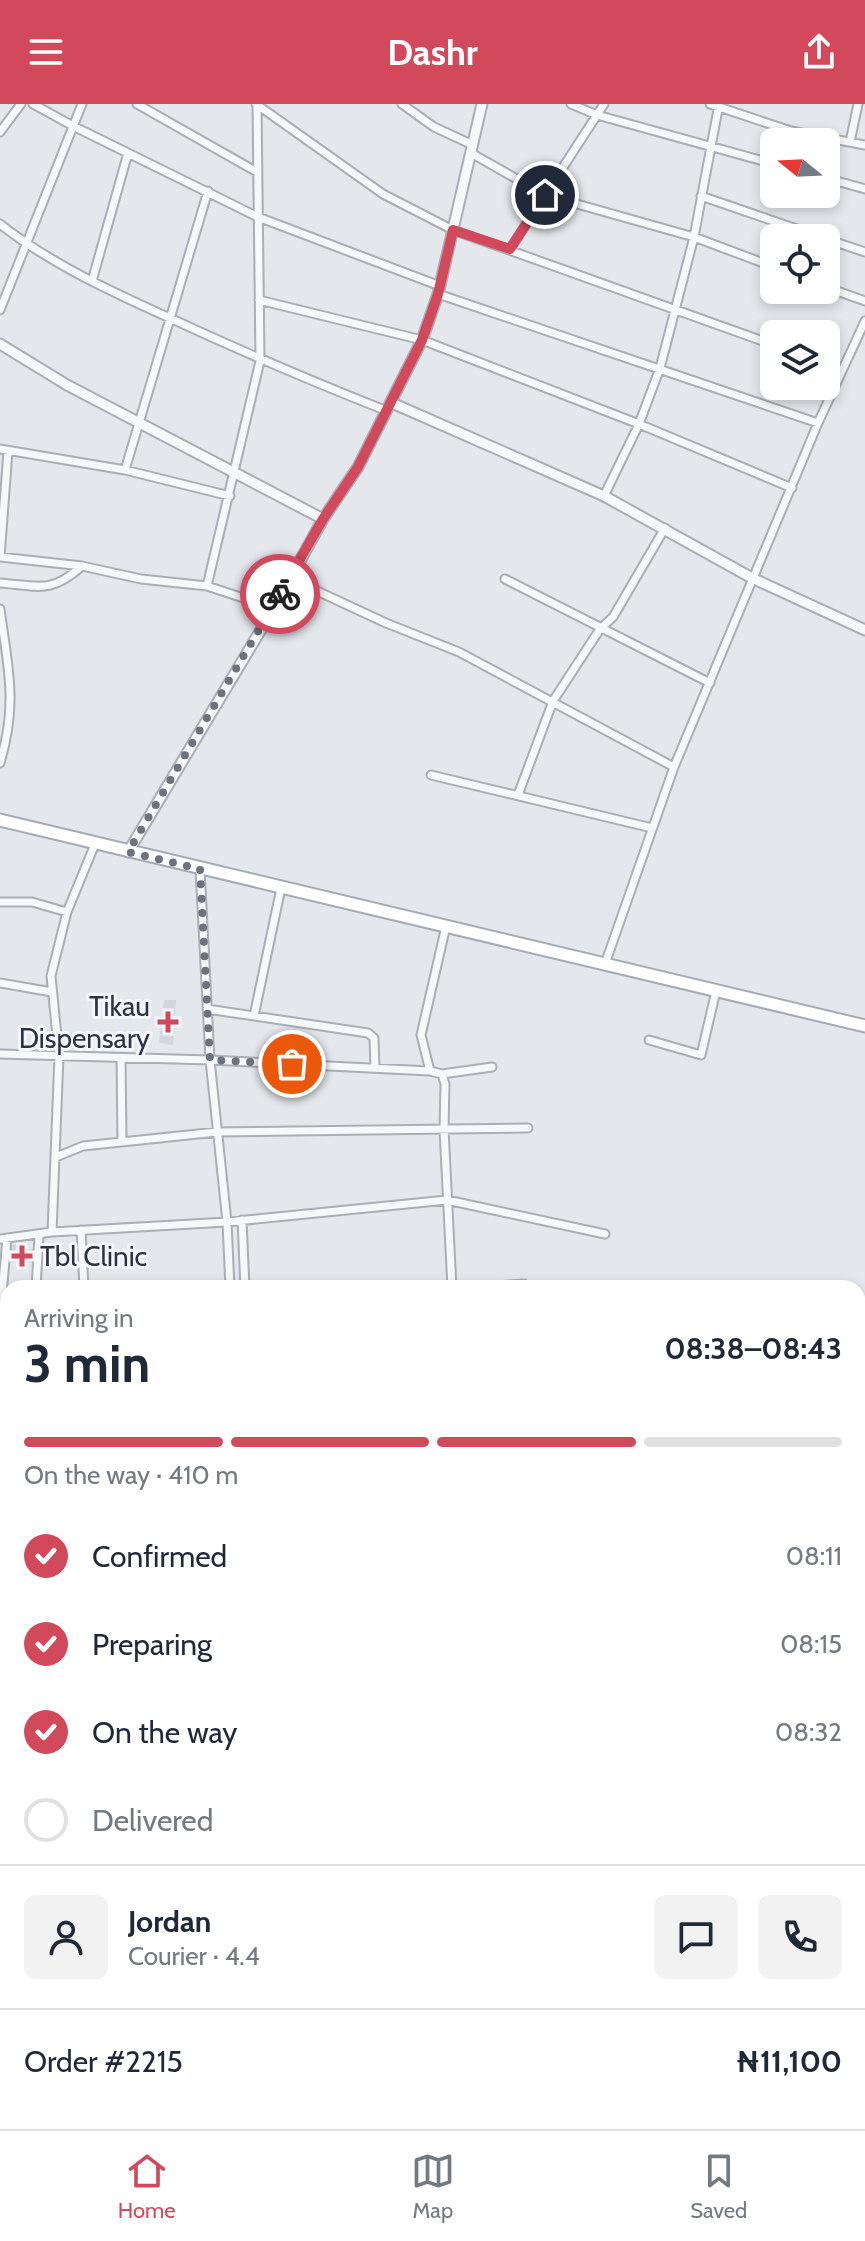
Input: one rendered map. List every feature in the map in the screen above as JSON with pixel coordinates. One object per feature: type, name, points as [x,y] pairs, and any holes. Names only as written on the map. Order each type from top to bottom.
[{"type":"main road","points":[[0,820],[865,1026]]},
{"type":"street","points":[[0,132],[21,104]]},
{"type":"street","points":[[33,104],[258,217],[439,290],[818,423]]},
{"type":"street","points":[[0,310],[82,104]]},
{"type":"street","points":[[137,104],[257,172]]},
{"type":"street","points":[[207,586],[260,361],[257,104]]},
{"type":"street","points":[[257,104],[383,194],[453,230],[760,340]]},
{"type":"street","points":[[402,104],[545,195],[694,237],[760,262]]},
{"type":"street","points":[[128,852],[274,608],[323,519],[358,467],[422,340],[439,290],[482,104]]},
{"type":"street","points":[[571,104],[597,115],[760,160]]},
{"type":"street","points":[[510,249],[604,104]]},
{"type":"street","points":[[850,142],[858,104]]},
{"type":"street","points":[[604,496],[639,424],[660,368],[694,237],[716,105],[791,131],[865,145]]},
{"type":"street","points":[[92,281],[128,153]]},
{"type":"street","points":[[840,182],[865,189]]},
{"type":"street","points":[[125,470],[208,191]]},
{"type":"street","points":[[701,196],[784,224]]},
{"type":"street","points":[[0,224],[25,243],[92,281],[260,361],[389,407],[604,496],[752,578],[865,630]]},
{"type":"street","points":[[840,243],[865,252]]},
{"type":"street","points":[[840,292],[865,301]]},
{"type":"street","points":[[259,300],[422,340],[639,424],[792,488]]},
{"type":"street","points":[[605,964],[674,767],[818,423],[865,321]]},
{"type":"street","points":[[0,344],[67,385],[323,519]]},
{"type":"street","points":[[230,496],[125,470],[4,450],[0,557],[82,566],[141,579],[207,586],[274,608]]},
{"type":"street","points":[[518,795],[553,701],[600,629],[613,617],[665,528]]},
{"type":"street","points":[[0,583],[56,585],[65,582],[82,566]]},
{"type":"street","points":[[288,578],[459,652],[674,767]]},
{"type":"street","points":[[505,579],[710,683]]},
{"type":"street","points":[[0,609],[11,715],[0,763]]},
{"type":"street","points":[[0,676],[9,675]]},
{"type":"street","points":[[431,775],[652,828]]},
{"type":"street","points":[[52,1232],[59,1056],[51,976],[67,912],[95,844]]},
{"type":"street","points":[[200,869],[210,1060],[227,1222],[230,1280]]},
{"type":"street","points":[[254,1016],[281,888]]},
{"type":"street","points":[[0,902],[32,902],[67,912]]},
{"type":"street","points":[[430,1071],[421,1035],[446,926]]},
{"type":"street","points":[[0,983],[52,992]]},
{"type":"street","points":[[649,1040],[701,1055],[716,991]]},
{"type":"street","points":[[207,1009],[368,1033],[374,1038],[375,1068]]},
{"type":"street","points":[[0,1054],[210,1060],[442,1074],[492,1067]]},
{"type":"street","points":[[121,1058],[122,1142]]},
{"type":"street","points":[[442,1074],[445,1084],[444,1129],[452,1280]]},
{"type":"street","points":[[56,1157],[83,1146],[217,1132],[528,1128]]},
{"type":"street","points":[[2,1280],[4,1238],[52,1232],[227,1222],[447,1200],[605,1234]]},
{"type":"street","points":[[242,1220],[245,1280]]},
{"type":"street","points":[[81,1230],[84,1280]]},
{"type":"street","points":[[36,1280],[39,1235]]},
{"type":"shaded area","name":"Tikau Dispensary","points":[[164,1000],[176,1000],[173,1045],[159,1043]]},
{"type":"shaded area","name":"Tbl Clinic","points":[[22,1244],[22,1250],[34,1249],[35,1263],[10,1262],[11,1245]]},
{"type":"way so far","points":[[280,594],[128,852],[200,869],[210,1060],[292,1064]]},
{"type":"place","name":"Tikau Dispensary","points":[[168,1022]]},
{"type":"place","name":"Tbl Clinic","points":[[22,1256]]},
{"type":"route","points":[[280,594],[323,519],[358,467],[422,340],[438,294],[453,230],[510,249],[545,195]]}]
